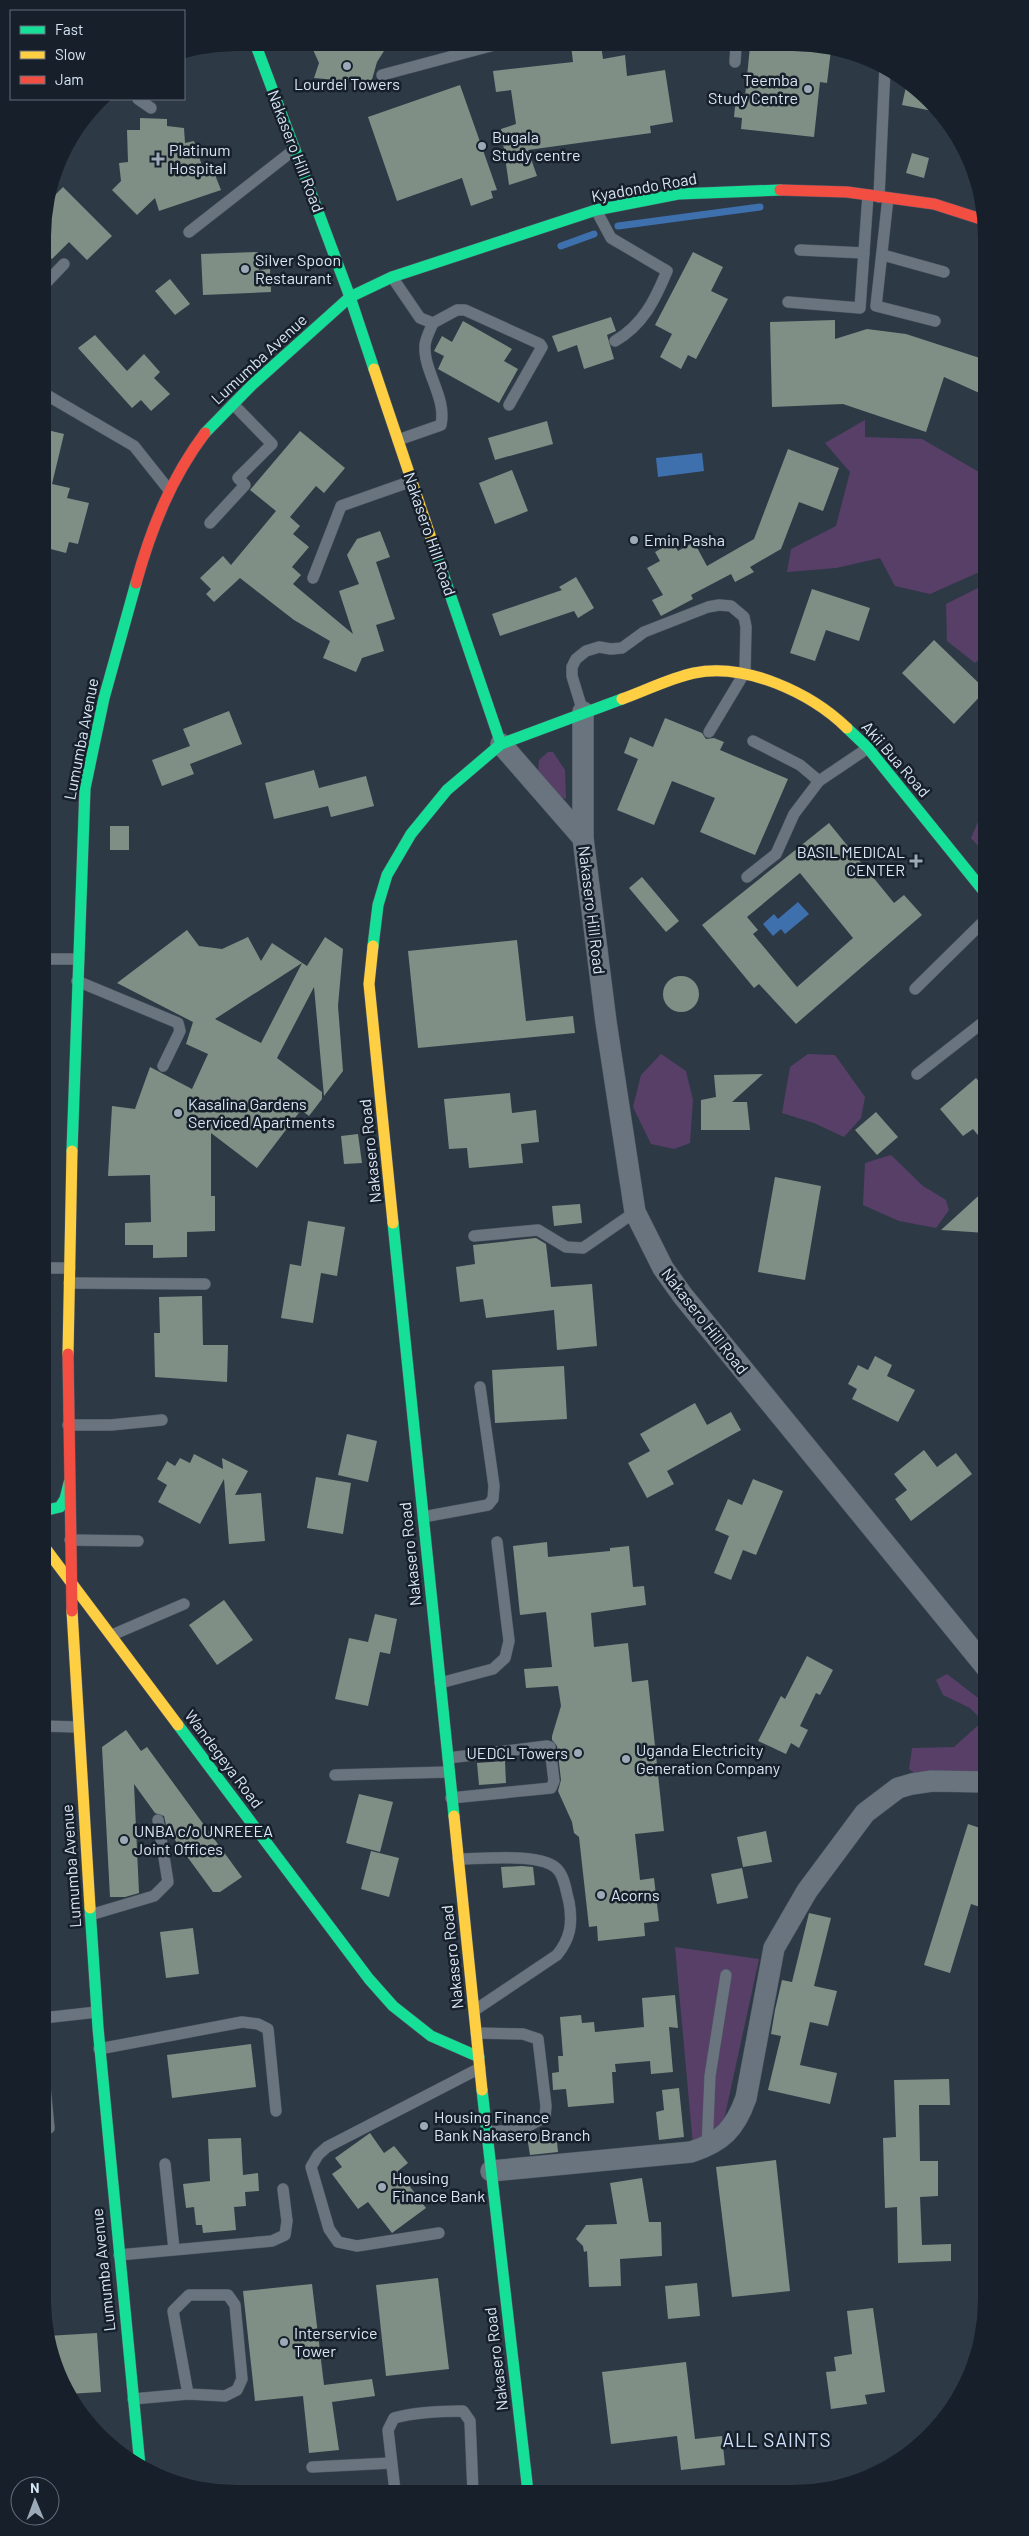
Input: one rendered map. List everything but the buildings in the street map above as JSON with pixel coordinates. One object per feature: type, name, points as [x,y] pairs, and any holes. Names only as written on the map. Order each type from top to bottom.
[{"type":"street","name":"Nakasero Hill Road","points":[[258,51],[350,297],[500,744],[583,838],[606,1022],[635,1212],[663,1268],[682,1296],[978,1657]]},
{"type":"street","name":"Kyadondo Road","points":[[350,297],[392,277],[596,210],[678,194],[765,190],[847,192],[934,204],[976,218]]},
{"type":"street","name":"Lumumba Avenue","points":[[139,2457],[118,2255],[96,2012],[70,1582],[68,1424],[70,1268],[77,981],[85,788],[104,698],[144,554],[169,490],[185,460],[207,431],[234,404],[350,297]]},
{"type":"street","name":"Akii Bua Road","points":[[583,712],[692,674],[718,670],[745,672],[772,682],[808,700],[841,722],[868,748],[978,884]]},
{"type":"street","name":"Nakasero Road","points":[[527,2485],[486,2132],[369,984],[378,905],[387,875],[411,834],[447,790],[500,744],[583,712]]},
{"type":"street","points":[[583,712],[583,838]]},
{"type":"street","points":[[51,1509],[60,1507],[65,1499],[69,1483]]},
{"type":"street","name":"Wandegeya Road","points":[[51,1556],[369,1979],[393,2006],[431,2036],[479,2063]]},
{"type":"street","points":[[491,2171],[691,2152],[707,2147],[728,2132],[740,2116],[746,2098],[774,1948],[807,1891],[865,1813],[898,1788],[932,1781],[978,1782]]},
{"type":"lane","points":[[382,75],[472,51]]},
{"type":"lane","points":[[735,62],[736,51]]},
{"type":"lane","points":[[885,76],[878,196],[882,255],[876,306],[935,321]]},
{"type":"lane","points":[[139,100],[151,108]]},
{"type":"lane","points":[[189,232],[295,149]]},
{"type":"lane","points":[[788,302],[860,308],[864,253],[878,196]]},
{"type":"lane","points":[[596,210],[611,238],[667,271],[652,307],[628,334],[614,341]]},
{"type":"lane","points":[[800,250],[864,253]]},
{"type":"lane","points":[[882,255],[944,272]]},
{"type":"lane","points":[[51,278],[64,264]]},
{"type":"lane","points":[[392,277],[420,318],[433,323]]},
{"type":"lane","points":[[398,440],[441,425],[442,408],[425,351],[427,336],[433,323],[457,310],[465,310],[540,344],[542,347],[509,405]]},
{"type":"lane","points":[[51,398],[134,446],[169,490]]},
{"type":"lane","points":[[210,523],[245,484],[238,478],[272,444],[234,404]]},
{"type":"lane","points":[[313,578],[340,506],[412,481]]},
{"type":"lane","points":[[583,712],[572,676],[572,667],[576,659],[586,651],[599,647],[622,648],[644,632],[719,604],[731,606],[744,617],[746,627],[745,672],[709,732]]},
{"type":"lane","points":[[753,741],[800,765],[819,781]]},
{"type":"lane","points":[[747,877],[776,854],[794,814],[819,781],[868,748]]},
{"type":"lane","points":[[915,989],[978,927]]},
{"type":"lane","points":[[51,959],[79,959]]},
{"type":"lane","points":[[77,981],[178,1023],[180,1031],[163,1066]]},
{"type":"lane","points":[[917,1074],[978,1026]]},
{"type":"lane","points":[[474,1236],[538,1230],[566,1247],[583,1248],[635,1212]]},
{"type":"lane","points":[[51,1268],[70,1268]]},
{"type":"lane","points":[[70,1283],[205,1284]]},
{"type":"lane","points":[[423,1518],[488,1505],[493,1499],[494,1486],[480,1387]]},
{"type":"lane","points":[[68,1424],[111,1425],[162,1420]]},
{"type":"lane","points":[[70,1540],[138,1541]]},
{"type":"lane","points":[[440,1683],[493,1669],[505,1658],[509,1640],[497,1542]]},
{"type":"lane","points":[[110,1636],[184,1604]]},
{"type":"lane","points":[[51,1726],[78,1727]]},
{"type":"lane","points":[[448,1758],[547,1746],[550,1747],[554,1781],[551,1788],[452,1798]]},
{"type":"lane","points":[[335,1775],[449,1772]]},
{"type":"lane","points":[[90,1915],[154,1896],[168,1882],[158,1820]]},
{"type":"lane","points":[[458,1859],[529,1859],[547,1861],[558,1870],[565,1885],[570,1907],[571,1925],[567,1943],[556,1955],[474,2011]]},
{"type":"lane","points":[[707,2147],[710,2076],[726,1975]]},
{"type":"lane","points":[[51,2017],[96,2012]]},
{"type":"lane","points":[[99,2050],[242,2022],[258,2024],[268,2029],[276,2110]]},
{"type":"lane","points":[[476,2033],[523,2034],[538,2039],[546,2106],[545,2117],[521,2130],[486,2132]]},
{"type":"lane","points":[[439,2233],[357,2246],[338,2242],[329,2229],[311,2168],[318,2155],[327,2147],[479,2063]]},
{"type":"lane","points":[[165,2164],[174,2248]]},
{"type":"lane","points":[[118,2255],[174,2248],[272,2241],[285,2235],[287,2221],[283,2189]]},
{"type":"lane","points":[[133,2399],[188,2394],[225,2396],[237,2390],[242,2379],[235,2305],[228,2295],[189,2294],[172,2311],[188,2394]]},
{"type":"lane","points":[[395,2485],[388,2430],[394,2418],[410,2414],[462,2411],[470,2422],[473,2485]]},
{"type":"lane","points":[[312,2466],[391,2463]]},
{"type":"shaded area","points":[[865,420],[865,437],[922,439],[978,471],[978,573],[930,594],[895,586],[880,558],[836,568],[787,572],[791,549],[836,526],[850,472],[825,443]]},
{"type":"shaded area","points":[[978,588],[978,661],[975,663],[947,641],[946,604]]},
{"type":"shaded area","points":[[548,752],[553,752],[565,770],[566,799],[558,796],[538,772],[539,760]]},
{"type":"shaded area","points":[[978,822],[978,846],[971,838]]},
{"type":"shaded area","points":[[661,1054],[686,1071],[693,1100],[690,1143],[674,1149],[651,1144],[633,1107],[641,1075]]},
{"type":"shaded area","points":[[808,1054],[835,1055],[865,1097],[861,1118],[844,1137],[814,1123],[782,1113],[790,1067]]},
{"type":"shaded area","points":[[891,1155],[923,1186],[946,1200],[949,1210],[936,1228],[899,1221],[863,1205],[865,1163]]},
{"type":"shaded area","points":[[947,1674],[978,1698],[978,1716],[970,1708],[943,1695],[936,1680]]},
{"type":"shaded area","points":[[978,1725],[978,1777],[916,1775],[909,1769],[912,1748],[954,1747]]},
{"type":"shaded area","points":[[675,1947],[759,1959],[722,2129],[693,2145]]},
{"type":"water","points":[[702,453],[704,471],[658,477],[656,458]]},
{"type":"water","points":[[798,902],[809,914],[785,934],[781,929],[773,936],[763,924],[774,914],[778,919]]},
{"type":"waterway","points":[[618,226],[760,207]]},
{"type":"waterway","points":[[561,246],[594,234]]},
{"type":"traffic: fast","points":[[258,51],[350,297],[374,369]]},
{"type":"traffic: fast","points":[[205,433],[252,385],[350,297],[392,277],[596,210],[678,194],[780,190]]},
{"type":"traffic: fast","points":[[435,550],[501,744]]},
{"type":"traffic: fast","points":[[72,1151],[85,788],[104,698],[136,583]]},
{"type":"traffic: fast","points":[[373,946],[378,905],[387,875],[411,834],[447,790],[501,744],[622,699]]},
{"type":"traffic: fast","points":[[847,728],[868,748],[978,884]]},
{"type":"traffic: fast","points":[[393,1223],[454,1816]]},
{"type":"traffic: fast","points":[[51,1509],[60,1507],[65,1499],[69,1483]]},
{"type":"traffic: fast","points":[[178,1725],[369,1979],[393,2006],[431,2036],[479,2057]]},
{"type":"traffic: fast","points":[[90,1908],[98,2028],[139,2457]]},
{"type":"traffic: fast","points":[[482,2090],[527,2485]]},
{"type":"traffic: slow","points":[[374,369],[435,550]]},
{"type":"traffic: slow","points":[[622,699],[685,675],[714,671],[734,672],[755,676],[796,692],[815,703],[847,728]]},
{"type":"traffic: slow","points":[[373,946],[369,984],[393,1223]]},
{"type":"traffic: slow","points":[[68,1354],[72,1151]]},
{"type":"traffic: slow","points":[[51,1556],[178,1725]]},
{"type":"traffic: slow","points":[[72,1611],[90,1908]]},
{"type":"traffic: slow","points":[[454,1816],[482,2090]]},
{"type":"traffic: jam","points":[[780,190],[847,192],[934,204],[976,218]]},
{"type":"traffic: jam","points":[[136,583],[148,543],[163,505],[182,468],[205,433]]},
{"type":"traffic: jam","points":[[68,1354],[72,1611]]},
{"type":"place","name":"Lourdel Towers","points":[[347,66]]},
{"type":"place","name":"Teemba Study Centre","points":[[808,89]]},
{"type":"place","name":"Bugala Study centre","points":[[482,146]]},
{"type":"place","name":"Platinum Hospital","points":[[158,159]]},
{"type":"place","name":"Silver Spoon Restaurant","points":[[245,269]]},
{"type":"place","name":"Emin Pasha","points":[[634,540]]},
{"type":"place","name":"BASIL MEDICAL CENTER","points":[[916,861]]},
{"type":"place","name":"Kasalina Gardens Serviced Apartments","points":[[178,1113]]},
{"type":"place","name":"UEDCL Towers","points":[[578,1753]]},
{"type":"place","name":"Uganda Electricity Generation Company","points":[[626,1759]]},
{"type":"place","name":"UNBA c/o UNREEEA Joint Offices","points":[[124,1840]]},
{"type":"place","name":"Acorns","points":[[601,1895]]},
{"type":"place","name":"Housing Finance Bank Nakasero Branch","points":[[424,2126]]},
{"type":"place","name":"Housing Finance Bank","points":[[382,2187]]},
{"type":"place","name":"Interservice Tower","points":[[284,2342]]},
{"type":"district","name":"ALL SAINTS","points":[[777,2440]]}]
